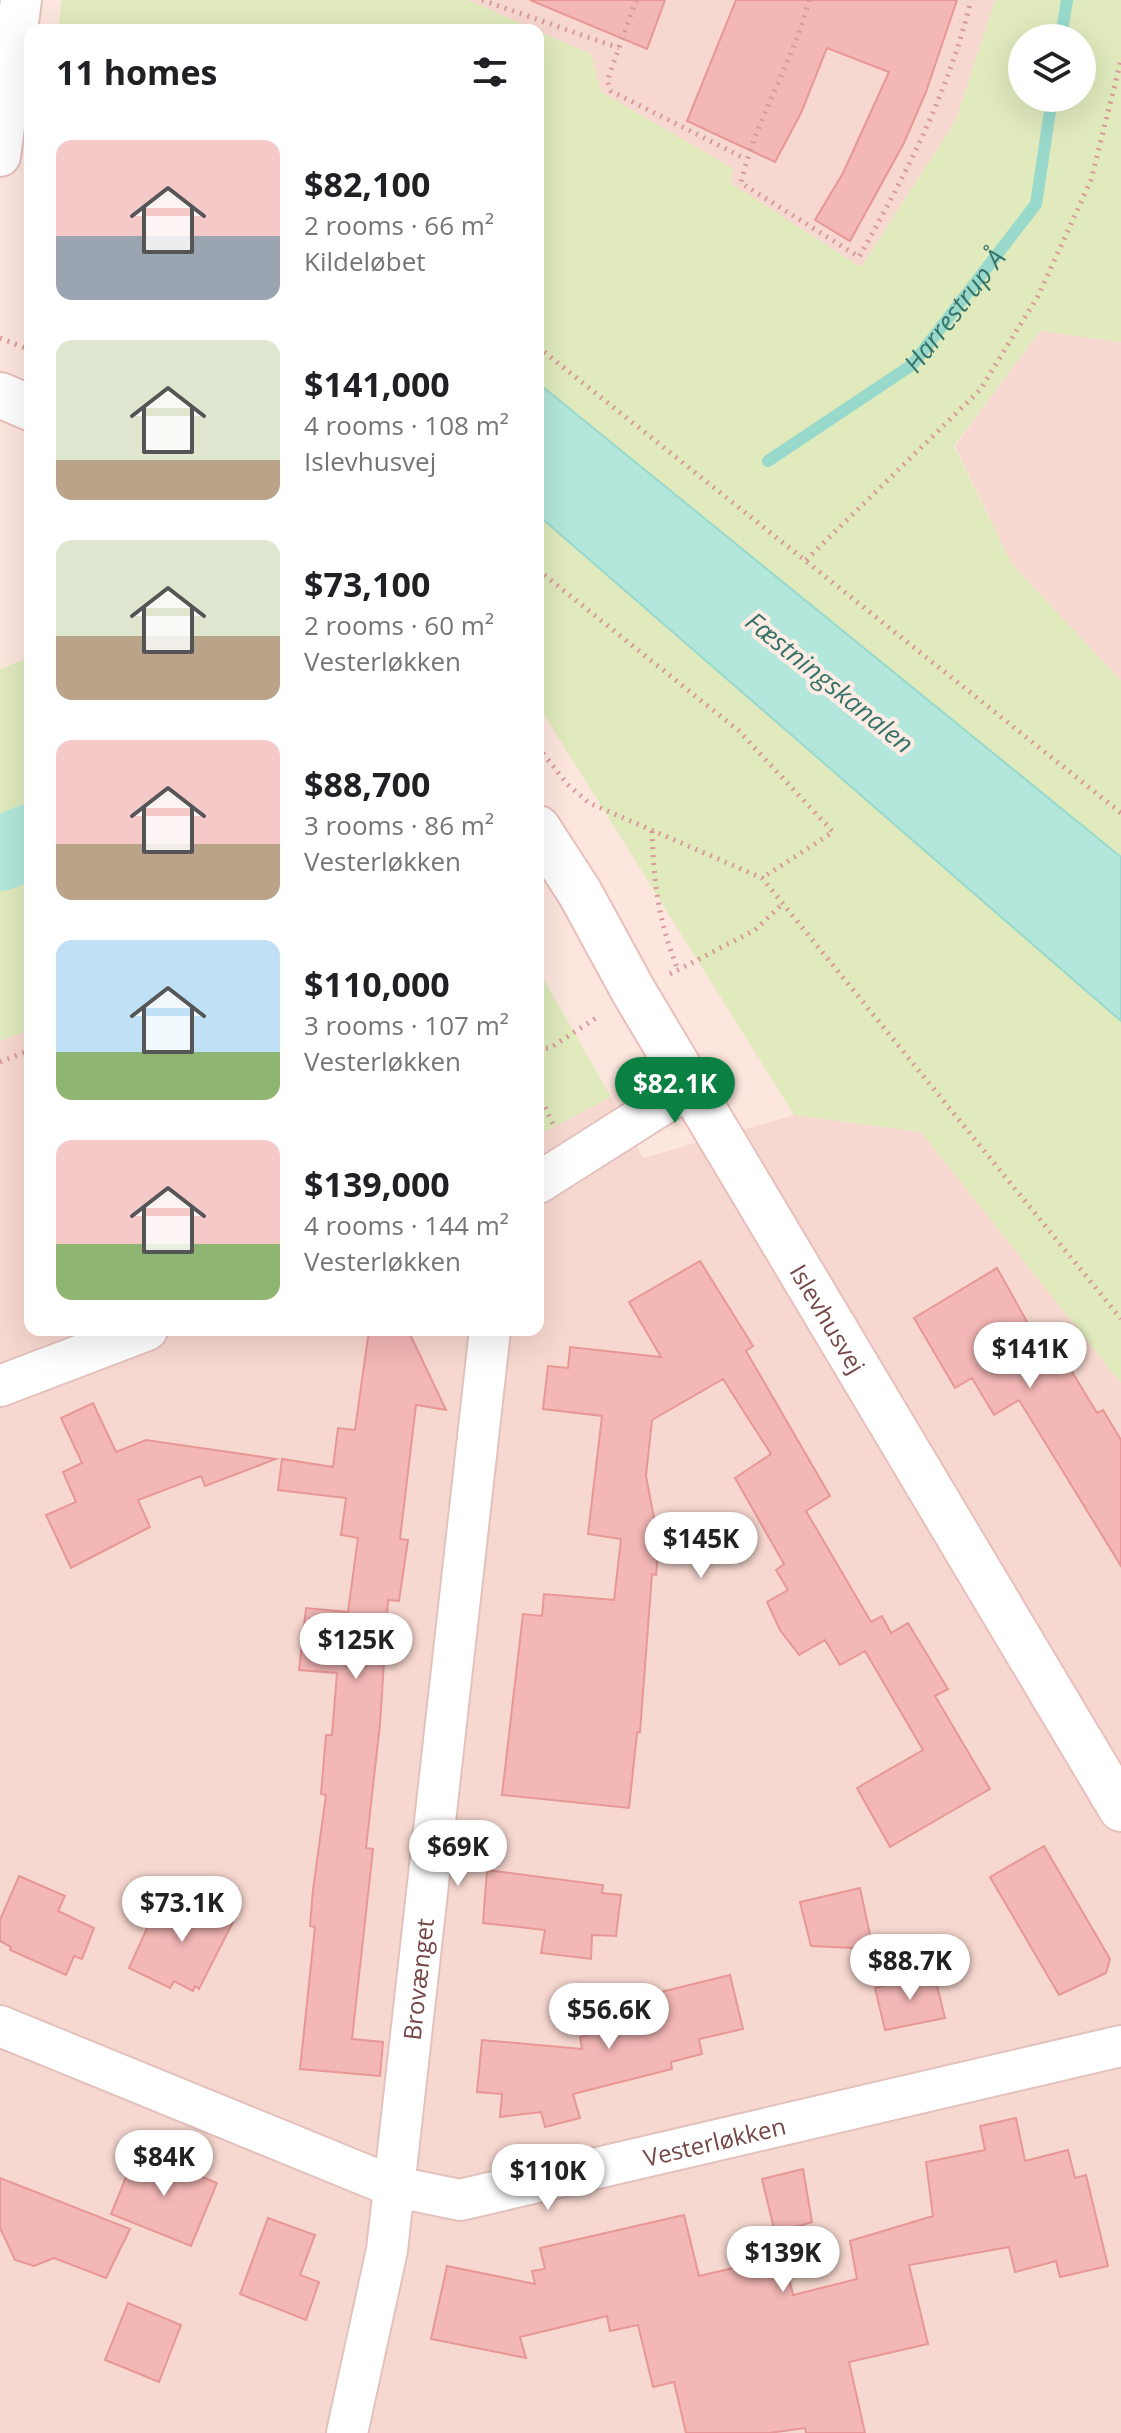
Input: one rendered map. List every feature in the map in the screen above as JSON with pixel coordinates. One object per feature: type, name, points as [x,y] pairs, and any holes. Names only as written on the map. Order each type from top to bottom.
[{"type":"street","points":[[0,156],[21,0]]},
{"type":"street","points":[[0,395],[24,405]]},
{"type":"street","name":"Islevhusvej","points":[[544,837],[580,893],[691,1086],[1121,1809]]},
{"type":"street","points":[[544,1179],[691,1086]]},
{"type":"street","points":[[0,1386],[131,1336]]},
{"type":"street","name":"Brovænget","points":[[347,2433],[387,2250],[489,1336]]},
{"type":"street","name":"Vesterløkken","points":[[0,2026],[392,2186],[460,2200],[1121,2046]]},
{"type":"path","points":[[482,0],[619,48]]},
{"type":"path","points":[[636,0],[607,81],[611,91],[746,159]]},
{"type":"path","points":[[809,0],[780,86],[746,159],[741,183],[859,257],[903,181],[932,114],[971,0]]},
{"type":"path","points":[[806,560],[980,390],[1038,296],[1091,180],[1121,60]]},
{"type":"path","points":[[0,338],[24,348]]},
{"type":"path","points":[[544,352],[1121,813]]},
{"type":"path","points":[[544,575],[738,730],[833,832],[762,878]]},
{"type":"path","points":[[544,755],[567,784],[589,803],[762,878],[1121,1319]]},
{"type":"path","points":[[652,830],[654,890],[661,927],[678,970]]},
{"type":"path","points":[[0,1062],[24,1052]]},
{"type":"shaded area","points":[[369,0],[995,0],[956,120],[861,267],[544,133],[544,24],[400,24]]},
{"type":"shaded area","points":[[1040,331],[1121,342],[1121,681],[1012,564],[955,446]]},
{"type":"shaded area","points":[[24,1032],[24,1336],[544,1336],[544,1132],[611,1097],[643,1158],[794,1115],[921,1132],[1121,1383],[1121,2433],[0,2433],[0,1041]]},
{"type":"green space","points":[[62,0],[468,0],[522,24],[59,24]]},
{"type":"green space","points":[[995,0],[1121,0],[1121,342],[1040,331],[954,446],[1012,564],[1121,681],[1121,1383],[921,1132],[794,1115],[544,715],[544,34],[591,54],[601,92],[734,169],[730,183],[861,267],[956,120]]},
{"type":"green space","points":[[24,659],[24,1032],[0,1041],[0,669]]},
{"type":"green space","points":[[544,980],[611,1097],[544,1132]]},
{"type":"water","name":"Fæstningskanalen","points":[[544,388],[1121,857],[1121,1021],[544,520]]},
{"type":"building","points":[[530,0],[665,0],[647,49]]},
{"type":"building","points":[[736,0],[957,0],[926,92],[904,143],[850,241],[815,220],[843,173],[889,72],[827,48],[801,113],[775,162],[687,121]]},
{"type":"building","points":[[700,1261],[753,1346],[746,1351],[830,1496],[806,1511],[871,1622],[882,1616],[891,1633],[908,1623],[948,1689],[935,1696],[990,1789],[890,1847],[857,1788],[923,1750],[865,1651],[840,1665],[825,1640],[799,1655],[780,1630],[767,1602],[788,1590],[776,1570],[784,1564],[735,1478],[771,1454],[723,1379],[652,1420],[646,1476],[659,1545],[656,1575],[652,1574],[640,1732],[637,1733],[629,1808],[502,1795],[523,1614],[542,1616],[544,1594],[614,1600],[621,1539],[588,1534],[602,1416],[543,1409],[548,1366],[568,1368],[570,1347],[661,1357],[629,1302]]},
{"type":"building","points":[[997,1268],[1039,1343],[1051,1358],[1060,1352],[1097,1413],[1103,1410],[1121,1440],[1121,1566],[1019,1400],[994,1415],[972,1378],[955,1388],[914,1318]]},
{"type":"building","points":[[368,1336],[411,1336],[446,1410],[416,1405],[400,1539],[408,1540],[399,1601],[388,1600],[380,1724],[366,1848],[373,1849],[352,2039],[383,2042],[380,2076],[300,2069],[315,1927],[310,1926],[313,1890],[326,1795],[321,1794],[326,1735],[332,1735],[337,1673],[299,1670],[306,1608],[348,1612],[358,1538],[341,1535],[346,1498],[278,1490],[282,1459],[333,1467],[338,1428],[355,1430]]},
{"type":"building","points":[[93,1403],[116,1452],[146,1440],[276,1459],[205,1486],[201,1476],[138,1500],[150,1527],[71,1568],[46,1515],[76,1502],[63,1472],[82,1463],[61,1418]]},
{"type":"building","points":[[1044,1846],[1110,1959],[1106,1973],[1059,1995],[990,1877]]},
{"type":"building","points":[[487,1870],[603,1885],[602,1893],[621,1895],[616,1936],[592,1935],[591,1959],[541,1953],[545,1930],[483,1923]]},
{"type":"building","points":[[19,1876],[65,1896],[58,1911],[94,1928],[82,1959],[74,1956],[66,1975],[10,1950],[11,1947],[0,1941],[0,1920]]},
{"type":"building","points":[[860,1888],[873,1949],[811,1946],[800,1902]]},
{"type":"building","points":[[177,1893],[206,1908],[238,1912],[199,1989],[195,1986],[193,1991],[174,1981],[170,1988],[129,1968],[154,1913],[165,1917]]},
{"type":"building","points":[[934,1973],[945,2018],[885,2030],[875,1988]]},
{"type":"building","points":[[730,1975],[743,2029],[699,2039],[702,2054],[671,2062],[672,2069],[573,2094],[580,2118],[545,2127],[541,2112],[500,2117],[502,2094],[477,2092],[482,2040],[582,2049],[580,2037],[626,2026],[620,2002]]},
{"type":"building","points":[[1016,2118],[1025,2161],[1068,2150],[1075,2178],[1086,2175],[1108,2266],[1060,2277],[1056,2261],[1015,2272],[1009,2247],[909,2265],[928,2344],[849,2362],[865,2433],[806,2433],[805,2428],[769,2433],[686,2433],[674,2382],[653,2387],[638,2325],[610,2331],[607,2316],[520,2337],[526,2358],[431,2339],[447,2266],[535,2284],[532,2271],[545,2269],[540,2248],[684,2215],[699,2276],[784,2256],[793,2295],[857,2279],[850,2241],[933,2216],[926,2162],[985,2150],[980,2126]]},
{"type":"building","points":[[137,2150],[217,2183],[191,2246],[111,2214]]},
{"type":"building","points":[[803,2169],[812,2222],[775,2233],[762,2179]]},
{"type":"building","points":[[0,2178],[130,2229],[106,2278],[54,2258],[34,2266],[15,2260],[0,2228]]},
{"type":"building","points":[[268,2218],[315,2235],[300,2275],[319,2282],[306,2320],[240,2294]]},
{"type":"building","points":[[128,2303],[181,2325],[159,2382],[105,2360]]},
{"type":"waterway","name":"Harrestrup Å","points":[[1063,24],[1067,0]]},
{"type":"waterway","name":"Harrestrup Å","points":[[768,461],[912,365],[1036,204],[1050,112]]},
{"type":"waterway","name":"Harrestrup Å","points":[[0,854],[24,844]]}]
